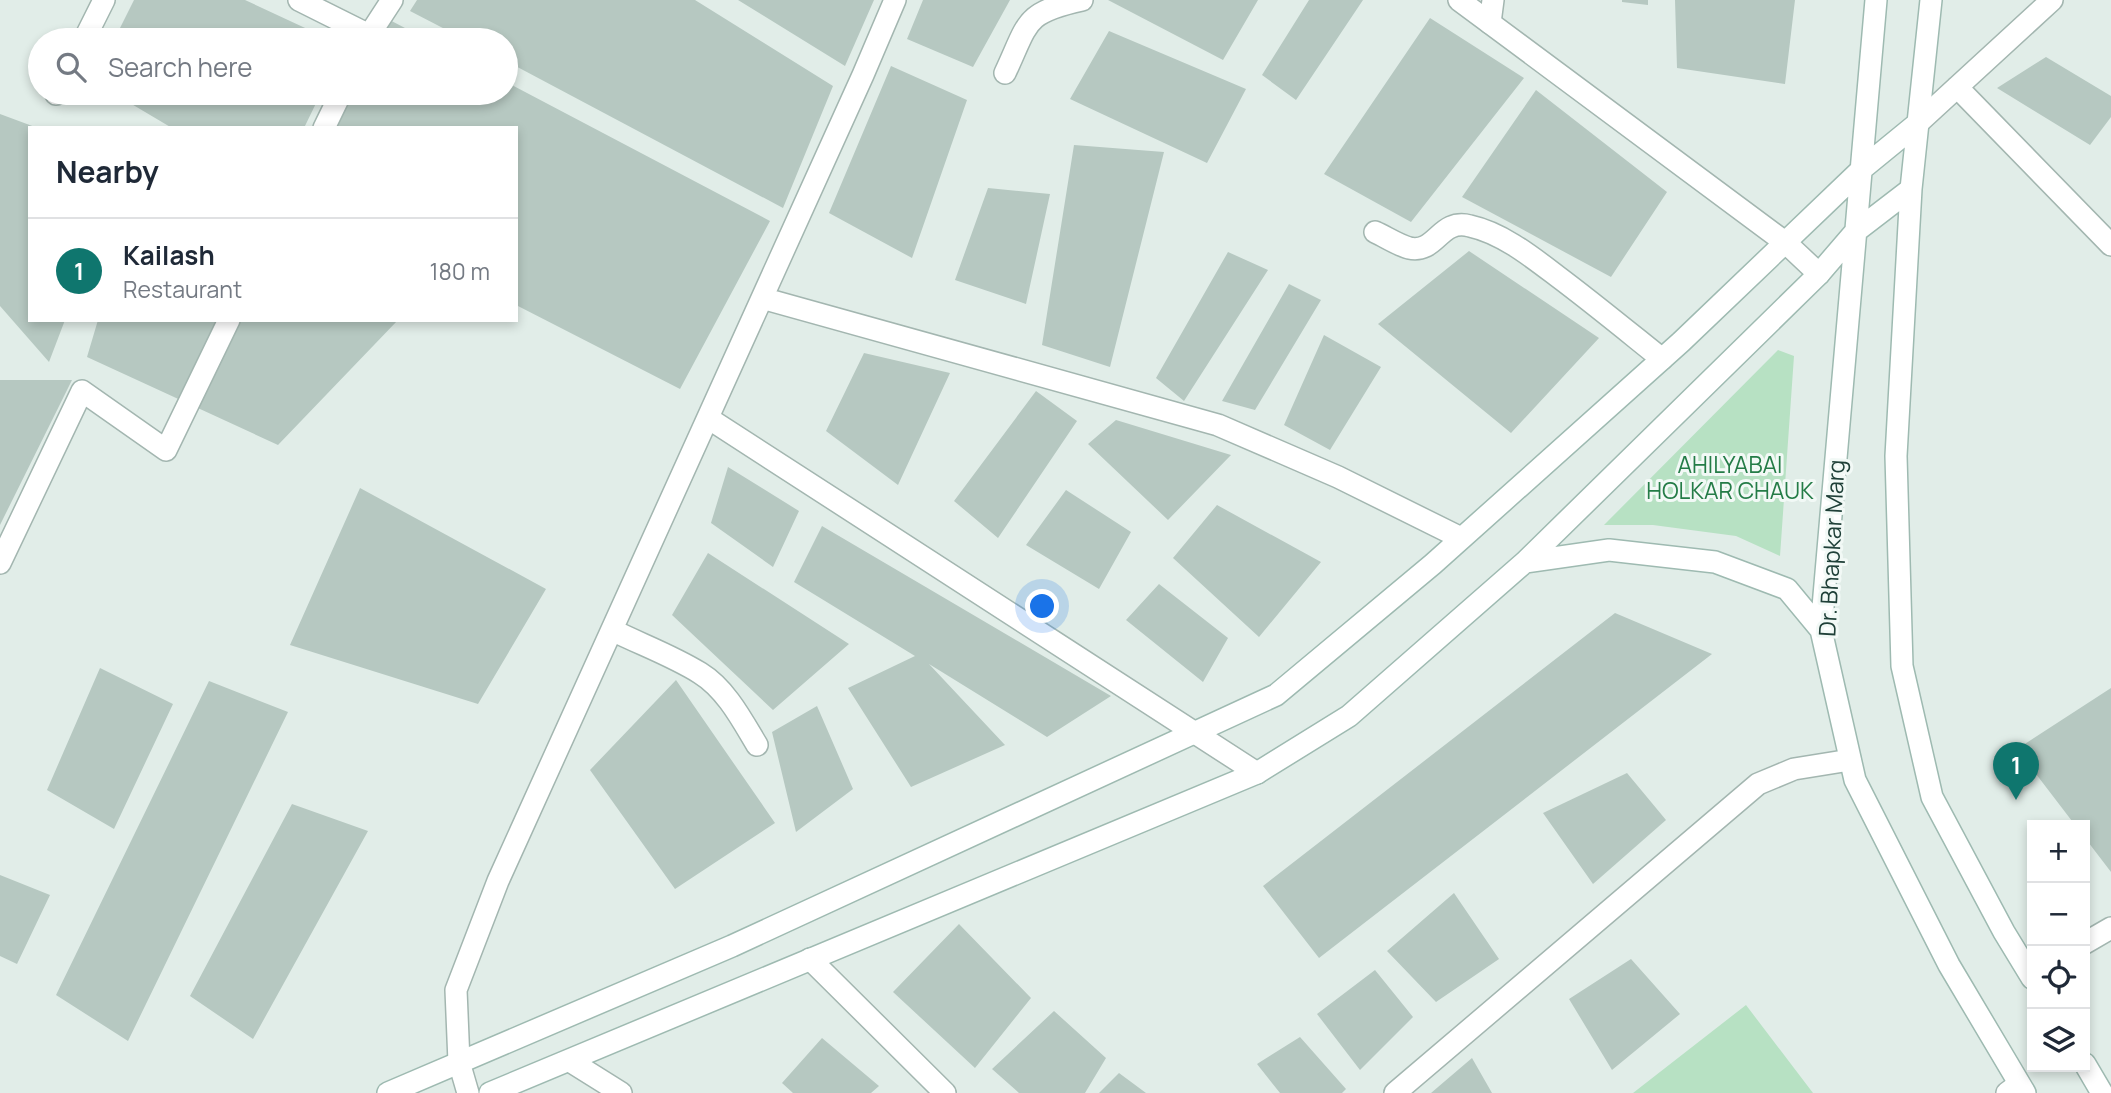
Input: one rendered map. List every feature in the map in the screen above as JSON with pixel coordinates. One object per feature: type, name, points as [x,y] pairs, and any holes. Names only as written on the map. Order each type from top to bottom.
[{"type":"main road","points":[[90,28],[104,0]]},
{"type":"main road","points":[[299,0],[351,28]]},
{"type":"main road","points":[[374,28],[392,0]]},
{"type":"main road","points":[[468,1093],[459,1062],[456,990],[498,881],[895,0]]},
{"type":"main road","points":[[1005,73],[1029,21],[1039,12],[1051,7],[1082,0]]},
{"type":"main road","points":[[1459,0],[1786,243],[1819,274]]},
{"type":"main road","points":[[1490,23],[1493,0]]},
{"type":"main road","name":"Dr. Bhapkar Marg","points":[[1876,0],[1821,630],[1855,780],[1949,965],[2017,1090]]},
{"type":"main road","points":[[1931,0],[1911,189],[1896,456],[1902,666],[1932,797],[2004,932],[2027,969]]},
{"type":"main road","points":[[388,1093],[732,946],[1276,695],[1461,538],[1662,359],[1863,168],[1918,123],[2052,0]]},
{"type":"main road","points":[[1957,87],[2111,245]]},
{"type":"main road","points":[[325,126],[335,105]]},
{"type":"main road","points":[[490,1093],[1257,773],[1349,716],[1525,562],[1819,274],[1855,232],[1911,189]]},
{"type":"main road","points":[[1375,232],[1409,248],[1429,245],[1446,228],[1456,224],[1471,226],[1495,236],[1531,256],[1662,359]]},
{"type":"main road","points":[[762,298],[1217,425],[1338,477],[1461,538]]},
{"type":"main road","points":[[0,564],[82,391],[166,450],[228,322]]},
{"type":"main road","points":[[708,418],[1257,773]]},
{"type":"main road","points":[[1525,562],[1609,550],[1715,562],[1787,589],[1821,630]]},
{"type":"main road","points":[[612,630],[701,674],[720,691],[736,711],[757,745]]},
{"type":"main road","points":[[1395,1093],[1758,784],[1794,769],[1850,760]]},
{"type":"main road","points":[[2090,940],[2111,928]]},
{"type":"main road","points":[[810,959],[946,1093]]},
{"type":"main road","points":[[570,1061],[621,1093]]},
{"type":"main road","points":[[2089,1072],[2102,1093]]},
{"type":"green space","name":"AHILYABAI HOLKAR CHAUK","points":[[1778,350],[1794,356],[1780,556],[1736,536],[1653,525],[1604,525]]},
{"type":"green space","points":[[1746,1005],[1813,1093],[1633,1093]]},
{"type":"building","points":[[134,0],[245,0],[305,28],[120,28]]},
{"type":"building","points":[[417,0],[695,0],[833,86],[783,208],[518,67],[518,28],[443,28],[410,11]]},
{"type":"building","points":[[738,0],[874,0],[845,66]]},
{"type":"building","points":[[923,0],[1010,0],[973,67],[907,39]]},
{"type":"building","points":[[1108,0],[1258,0],[1223,60]]},
{"type":"building","points":[[1309,0],[1363,0],[1296,100],[1262,75]]},
{"type":"building","points":[[1648,0],[1648,5],[1622,2]]},
{"type":"building","points":[[1675,0],[1795,0],[1785,84],[1677,68]]},
{"type":"building","points":[[382,16],[405,28],[377,28]]},
{"type":"building","points":[[1430,18],[1524,78],[1411,222],[1324,174]]},
{"type":"building","points":[[1109,31],[1246,89],[1207,163],[1070,99]]},
{"type":"building","points":[[2046,57],[2111,96],[2111,117],[2090,145],[1997,88]]},
{"type":"building","points":[[891,66],[967,100],[912,258],[829,213]]},
{"type":"building","points":[[518,88],[770,221],[680,389],[518,306],[518,126],[337,126],[345,105],[518,105]]},
{"type":"building","points":[[1536,90],[1667,192],[1611,277],[1462,197]]},
{"type":"building","points":[[133,105],[315,105],[305,126],[169,126]]},
{"type":"building","points":[[0,114],[32,126],[28,126],[28,322],[64,322],[49,362],[0,306]]},
{"type":"building","points":[[1074,145],[1164,152],[1110,367],[1042,345]]},
{"type":"building","points":[[988,188],[1050,194],[1026,304],[955,280]]},
{"type":"building","points":[[1469,251],[1599,338],[1511,433],[1378,324]]},
{"type":"building","points":[[1228,252],[1268,270],[1184,401],[1156,378]]},
{"type":"building","points":[[1289,284],[1321,300],[1255,410],[1222,401]]},
{"type":"building","points":[[97,322],[396,322],[278,445],[87,357]]},
{"type":"building","points":[[1324,335],[1381,367],[1330,450],[1284,425]]},
{"type":"building","points":[[864,353],[950,373],[898,485],[826,431]]},
{"type":"building","points":[[0,380],[72,380],[0,525]]},
{"type":"building","points":[[1036,391],[1077,421],[998,538],[954,501]]},
{"type":"building","points":[[1116,420],[1231,455],[1168,520],[1088,444]]},
{"type":"building","points":[[728,467],[799,511],[773,567],[711,523]]},
{"type":"building","points":[[360,488],[546,589],[478,704],[290,645]]},
{"type":"building","points":[[1066,490],[1131,532],[1099,589],[1026,545]]},
{"type":"building","points":[[1217,505],[1321,562],[1259,637],[1173,558]]},
{"type":"building","points":[[822,526],[1111,696],[1047,737],[929,664],[1005,745],[911,787],[848,688],[915,656],[794,582]]},
{"type":"building","points":[[708,553],[849,644],[773,710],[672,615]]},
{"type":"building","points":[[1159,584],[1228,638],[1203,682],[1126,620]]},
{"type":"building","points":[[1615,613],[1712,654],[1319,958],[1263,886]]},
{"type":"building","points":[[100,668],[173,704],[114,829],[47,790]]},
{"type":"building","points":[[676,680],[775,823],[675,889],[590,770]]},
{"type":"building","points":[[209,681],[288,712],[128,1041],[56,995]]},
{"type":"building","points":[[2111,688],[2111,872],[2090,845],[2090,820],[2071,820],[2017,749]]},
{"type":"building","points":[[817,706],[853,789],[796,832],[772,732]]},
{"type":"building","points":[[1627,773],[1666,820],[1593,884],[1543,813]]},
{"type":"building","points":[[292,804],[368,831],[253,1039],[190,996]]},
{"type":"building","points":[[0,875],[50,895],[17,964],[0,956]]},
{"type":"building","points":[[1454,893],[1499,959],[1436,1002],[1387,951]]},
{"type":"building","points":[[959,924],[1031,998],[975,1068],[893,992]]},
{"type":"building","points":[[1631,959],[1680,1014],[1612,1070],[1569,999]]},
{"type":"building","points":[[1375,970],[1413,1017],[1360,1070],[1317,1014]]},
{"type":"building","points":[[1054,1011],[1106,1058],[1085,1093],[1019,1093],[992,1069]]},
{"type":"building","points":[[1300,1037],[1346,1089],[1342,1093],[1280,1093],[1257,1064]]},
{"type":"building","points":[[822,1038],[879,1086],[871,1093],[793,1093],[782,1083]]},
{"type":"building","points":[[1472,1058],[1492,1093],[1431,1093]]},
{"type":"building","points":[[1119,1073],[1146,1093],[1099,1093]]},
{"type":"place","name":"Kailash","points":[[2016,800]]}]
